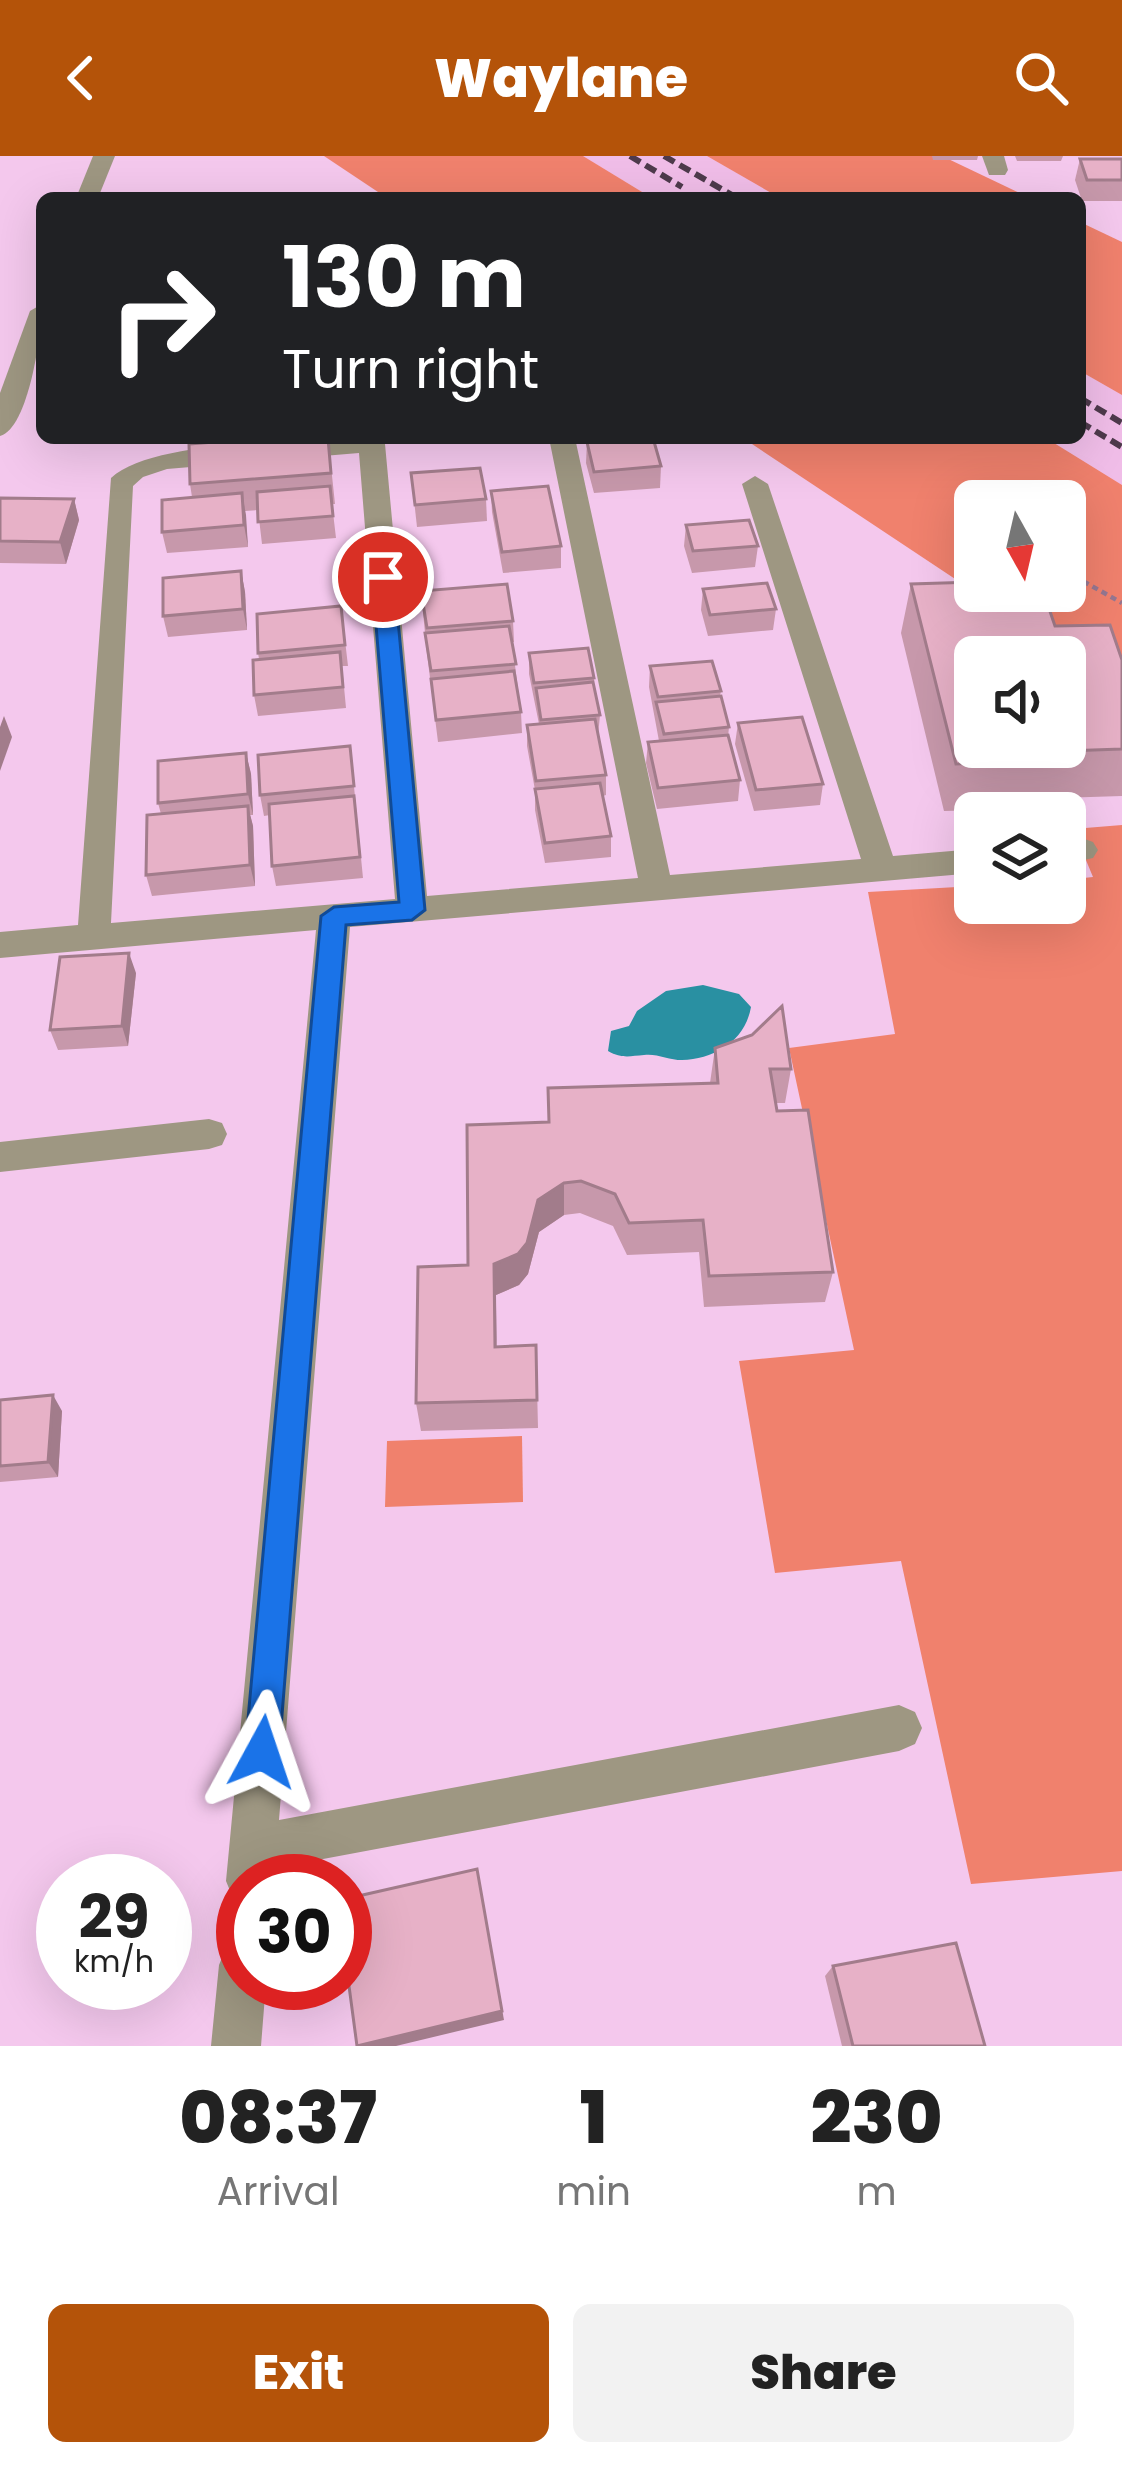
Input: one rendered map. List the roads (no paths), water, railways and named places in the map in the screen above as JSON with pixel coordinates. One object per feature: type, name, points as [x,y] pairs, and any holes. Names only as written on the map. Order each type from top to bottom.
[{"type":"street","points":[[89,192],[104,156]]},
{"type":"street","points":[[0,428],[36,330]]},
{"type":"street","points":[[94,937],[121,484],[134,471],[164,461],[340,444]]},
{"type":"street","points":[[371,444],[412,910]]},
{"type":"street","points":[[563,444],[657,889]]},
{"type":"street","points":[[755,484],[881,870]]},
{"type":"street","points":[[0,945],[954,863]]},
{"type":"street","points":[[253,1854],[334,916]]},
{"type":"street","points":[[0,1157],[209,1134]]},
{"type":"street","points":[[300,1854],[899,1728]]},
{"type":"street","points":[[236,2046],[239,2010]]},
{"type":"water","points":[[703,985],[739,994],[751,1007],[742,1029],[727,1046],[682,1060],[608,1051],[611,1031],[629,1026],[637,1011],[666,991]]},
{"type":"railway","points":[[630,156],[682,187]]},
{"type":"railway","points":[[664,156],[727,192]]},
{"type":"railway","points":[[1086,402],[1122,423]]},
{"type":"railway","points":[[1086,426],[1122,447]]}]
